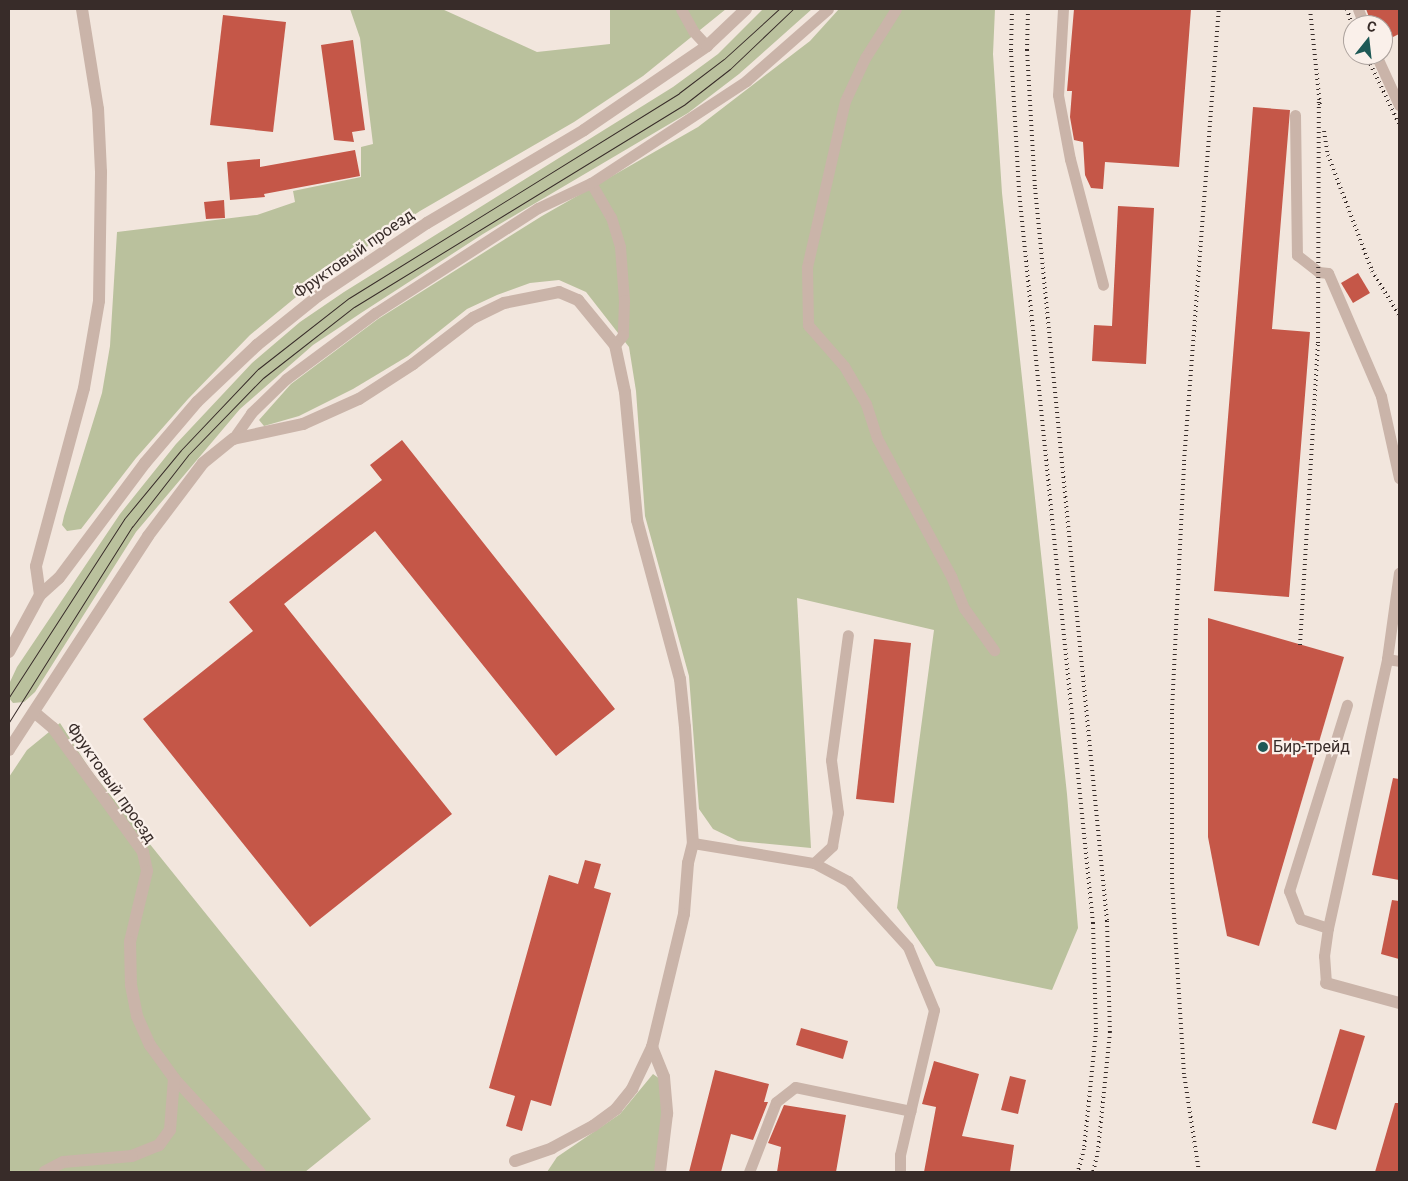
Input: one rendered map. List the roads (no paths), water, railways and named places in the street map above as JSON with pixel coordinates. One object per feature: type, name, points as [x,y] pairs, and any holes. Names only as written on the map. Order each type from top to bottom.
[{"type":"street","points":[[40,595],[36,566],[84,388],[99,301],[101,182],[98,109],[82,9]]},
{"type":"street","name":"Фруктовый проезд","points":[[9,652],[40,595],[59,578],[145,463],[197,402],[257,345],[318,296],[427,223],[584,130],[708,46],[746,9]]},
{"type":"street","points":[[9,747],[34,712],[148,536],[203,463],[232,439],[259,436],[303,424],[359,399],[413,364],[473,318],[504,303],[536,294],[559,292],[578,300],[615,345],[625,392],[636,520],[680,679],[694,843],[688,863],[684,914],[652,1047],[632,1089],[616,1109],[593,1126],[552,1148],[515,1161]]},
{"type":"street","name":"Фруктовый проезд","points":[[34,712],[53,728],[143,852],[147,870],[130,942],[130,985],[137,1016],[150,1045],[174,1078]]},
{"type":"street","points":[[1326,983],[1399,1003]]},
{"type":"street","points":[[652,1047],[664,1077],[667,1114],[660,1172]]},
{"type":"street","points":[[44,1172],[63,1162],[132,1156],[159,1145],[170,1130],[174,1078]]},
{"type":"lane","points":[[681,9],[694,32],[708,46]]},
{"type":"lane","points":[[232,439],[251,413],[286,379],[375,314],[538,208],[591,183],[746,80],[828,9]]},
{"type":"lane","points":[[896,9],[865,58],[845,101],[807,267],[808,325],[844,366],[866,404],[877,438],[951,576],[964,608],[994,650]]},
{"type":"lane","points":[[1063,9],[1058,95],[1070,159],[1103,285]]},
{"type":"lane","points":[[1381,65],[1399,105]]},
{"type":"lane","points":[[1295,115],[1297,254],[1319,272],[1328,273],[1381,396],[1399,478]]},
{"type":"lane","points":[[591,183],[611,217],[620,247],[624,300],[623,335],[615,345]]},
{"type":"lane","points":[[1326,983],[1324,956],[1328,928],[1393,660],[1399,573]]},
{"type":"lane","points":[[814,863],[832,846],[838,812],[831,760],[848,635]]},
{"type":"lane","points":[[1328,928],[1300,919],[1289,891],[1347,705]]},
{"type":"lane","points":[[694,843],[814,863],[848,881],[908,947],[934,1010],[900,1155],[900,1172]]},
{"type":"lane","points":[[174,1078],[260,1172]]},
{"type":"lane","points":[[749,1172],[776,1102],[795,1087],[911,1110]]},
{"type":"tram line","points":[[9,697],[124,519],[181,450],[258,369],[349,298],[679,93],[724,59],[779,9]]},
{"type":"tram line","points":[[9,722],[132,527],[188,455],[263,378],[354,307],[685,104],[730,69],[793,9]]},
{"type":"railway","points":[[1012,9],[1011,51],[1019,191],[1093,923],[1096,1031],[1084,1149],[1078,1172]]},
{"type":"railway","points":[[1028,9],[1027,50],[1035,188],[1107,921],[1110,1032],[1098,1151],[1093,1172]]},
{"type":"railway","points":[[1199,1172],[1184,1074],[1172,884],[1172,710],[1184,461],[1219,9]]},
{"type":"railway","points":[[1310,9],[1320,106]]},
{"type":"railway","points":[[1347,9],[1349,15]]},
{"type":"railway","points":[[1371,65],[1399,124]]},
{"type":"railway","points":[[1300,645],[1318,343],[1319,100]]},
{"type":"railway","points":[[1324,131],[1328,155],[1372,271],[1399,315]]},
{"type":"place","name":"Бир-трейд","points":[[1263,747]]}]
